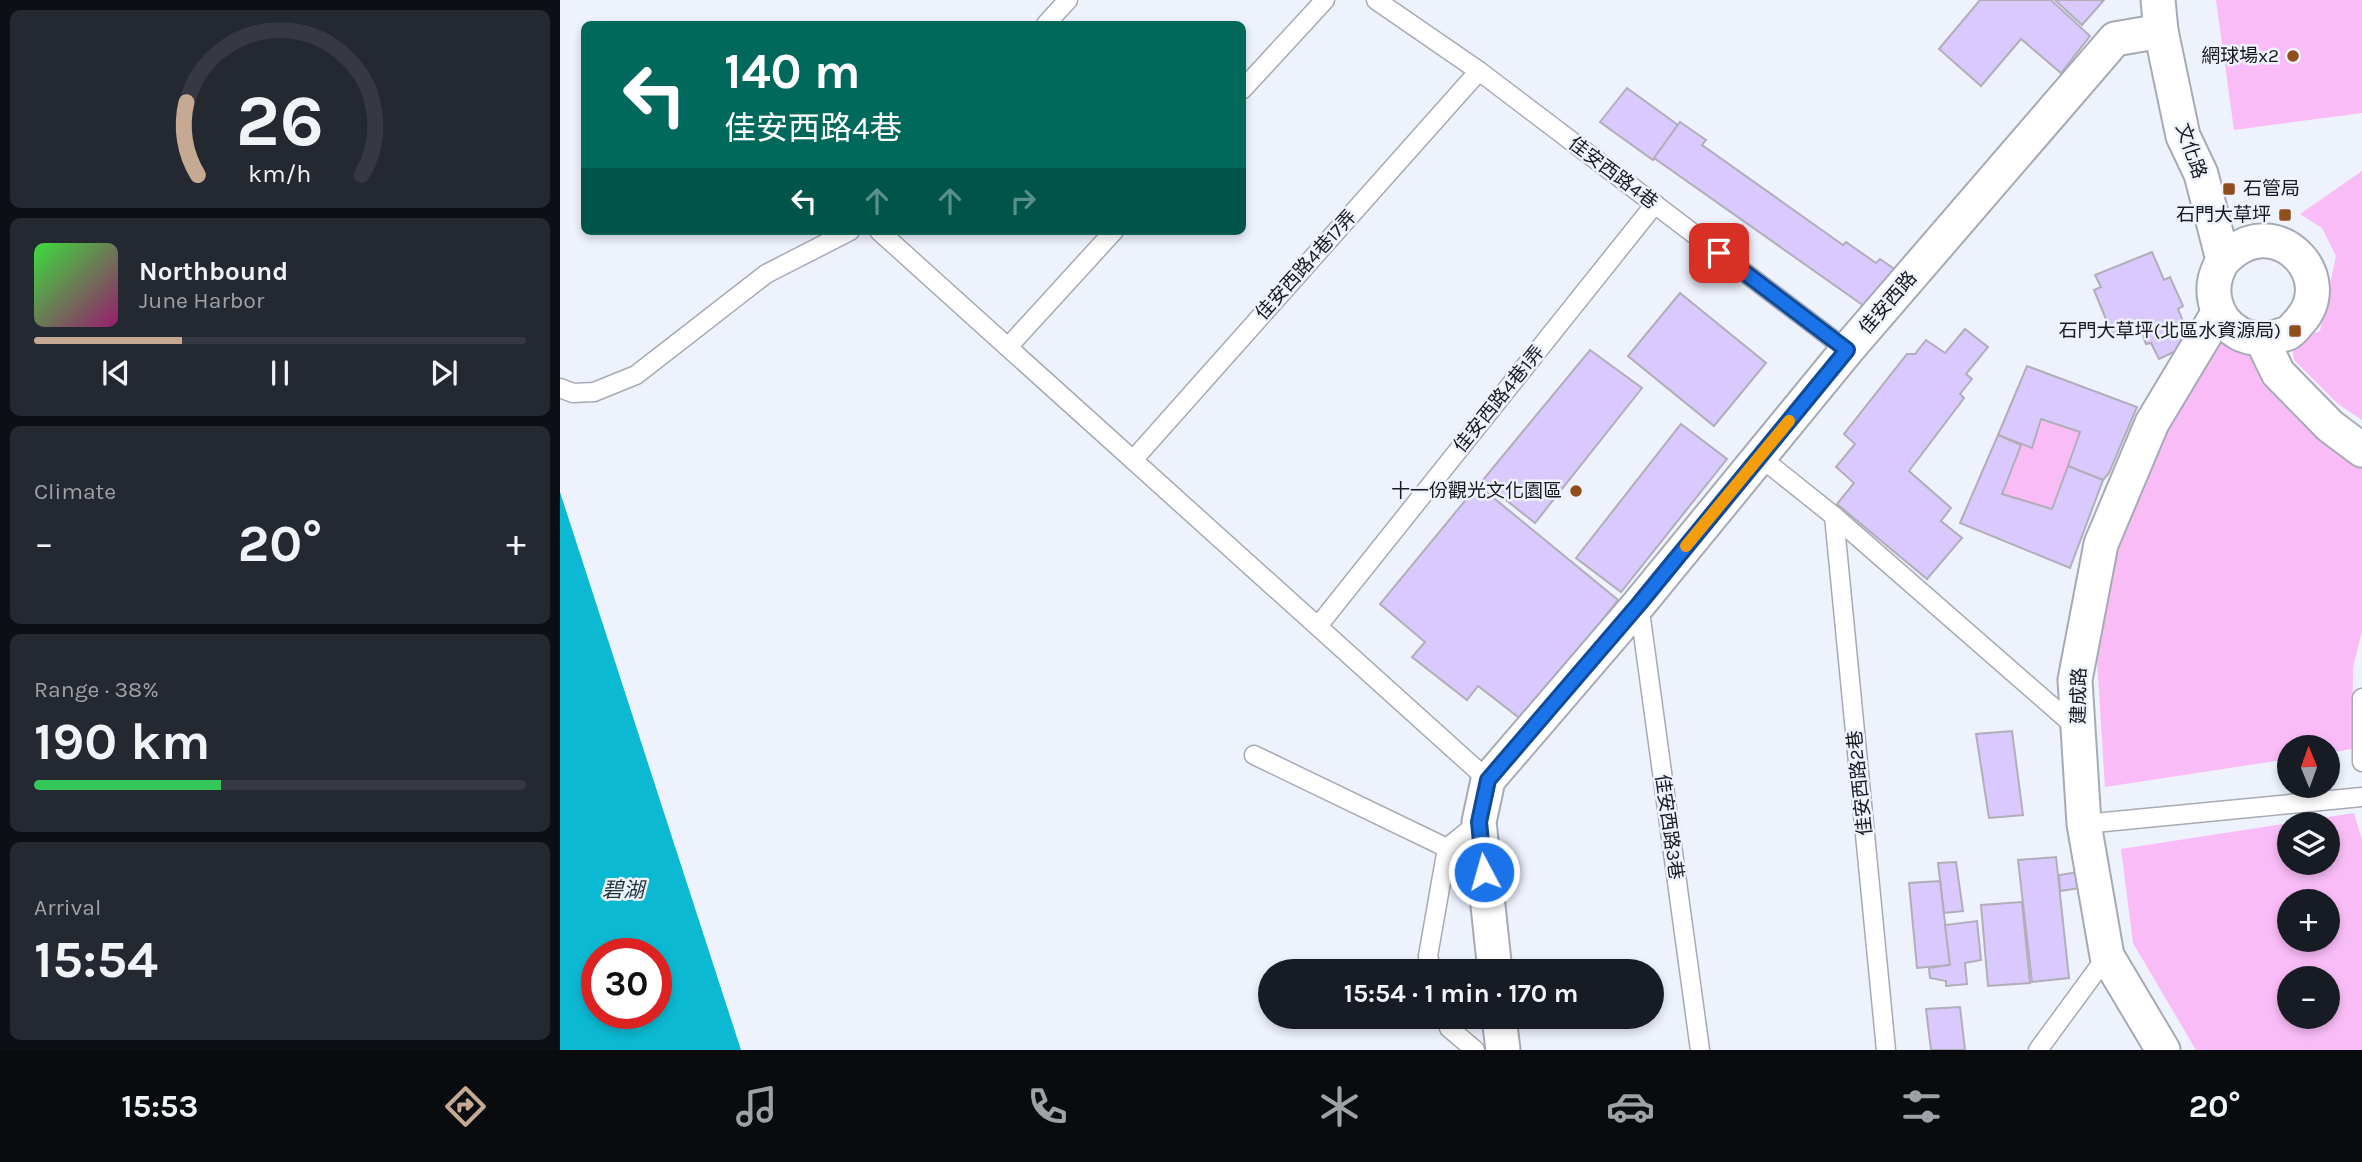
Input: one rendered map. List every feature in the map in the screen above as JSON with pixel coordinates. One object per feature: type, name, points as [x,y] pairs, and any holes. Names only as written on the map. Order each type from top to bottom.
[{"type":"street","name":"文化路","points":[[2160,16],[2183,136],[2201,174],[2223,260]]},
{"type":"street","name":"佳安西路","points":[[1493,959],[1479,822],[1488,780],[1639,604],[1847,350],[2115,39],[2160,16]]},
{"type":"street","points":[[2275,241],[2300,256],[2305,264],[2313,282],[2309,310],[2290,332],[2262,340],[2237,332],[2218,313],[2213,295],[2214,277],[2223,260],[2246,243],[2275,241]]},
{"type":"street","name":"建成路","points":[[2163,1050],[2107,956],[2084,824],[2075,680],[2101,544],[2152,423],[2218,313]]},
{"type":"street","points":[[2262,340],[2278,373],[2330,426],[2362,450]]},
{"type":"street","points":[[1500,1029],[1503,1050]]},
{"type":"lane","points":[[1049,21],[1068,0]]},
{"type":"lane","points":[[1246,86],[1325,0]]},
{"type":"lane","name":"佳安西路4巷","points":[[1376,0],[1479,71],[1847,350]]},
{"type":"lane","name":"佳安西路4巷17弄","points":[[1133,460],[1479,71]]},
{"type":"lane","name":"佳安西路4巷1弄","points":[[1318,626],[1655,204]]},
{"type":"lane","points":[[560,388],[573,393],[594,392],[636,375],[766,274],[842,235]]},
{"type":"lane","points":[[883,235],[1488,780]]},
{"type":"lane","points":[[1008,347],[1110,235]]},
{"type":"lane","points":[[1760,457],[1834,516],[2078,729]]},
{"type":"lane","name":"佳安西路2巷","points":[[1834,516],[1886,1050]]},
{"type":"lane","name":"佳安西路3巷","points":[[1639,604],[1700,1050]]},
{"type":"lane","points":[[2362,698],[2362,762]]},
{"type":"lane","points":[[1254,755],[1447,848]]},
{"type":"lane","points":[[2084,824],[2362,797]]},
{"type":"lane","points":[[1429,959],[1447,848],[1479,822]]},
{"type":"lane","points":[[2038,1050],[2107,956]]},
{"type":"lane","points":[[1450,1029],[1475,1050]]},
{"type":"shaded area","name":"網球場x2","points":[[2216,0],[2362,0],[2362,113],[2234,130]]},
{"type":"shaded area","points":[[2362,171],[2362,420],[2338,404],[2294,360],[2292,343],[2320,331],[2336,256],[2322,228],[2300,214]]},
{"type":"shaded area","points":[[2231,327],[2362,465],[2362,631],[2353,667],[2352,749],[2340,751],[2340,735],[2277,735],[2277,761],[2105,787],[2097,661],[2120,541],[2165,434]]},
{"type":"shaded area","points":[[2041,419],[2080,432],[2052,509],[2002,494],[2021,445],[2032,448]]},
{"type":"shaded area","points":[[2354,813],[2362,840],[2362,1050],[2196,1050],[2133,943],[2121,849],[2277,825],[2277,875],[2340,875],[2340,815]]},
{"type":"water","name":"碧湖","points":[[560,492],[741,1050],[560,1050]]},
{"type":"building","points":[[1980,0],[2051,0],[2090,36],[2061,73],[2021,39],[1981,86],[1939,49]]},
{"type":"building","points":[[2055,0],[2104,0],[2082,25]]},
{"type":"building","points":[[1627,88],[1678,125],[1653,160],[1600,122]]},
{"type":"building","points":[[1680,122],[1706,140],[1702,145],[1843,245],[1846,242],[1876,263],[1880,259],[1900,273],[1871,311],[1654,158]]},
{"type":"building","points":[[2152,252],[2164,280],[2170,277],[2183,306],[2178,309],[2186,329],[2180,332],[2187,346],[2159,359],[2151,343],[2146,344],[2139,325],[2112,334],[2094,290],[2101,287],[2095,275]]},
{"type":"building","points":[[1680,293],[1766,363],[1714,426],[1628,356]]},
{"type":"building","points":[[1965,329],[1988,347],[1966,374],[1972,379],[1960,394],[1964,398],[1909,471],[1951,508],[1941,521],[1962,538],[1927,579],[1837,504],[1854,483],[1836,467],[1855,444],[1844,434],[1907,354],[1915,354],[1926,340],[1945,353]]},
{"type":"building","points":[[1590,350],[1642,388],[1535,523],[1482,481]]},
{"type":"building","points":[[2027,366],[2137,407],[2109,473],[2103,480],[2068,466],[2080,432],[2041,419],[2032,448],[1998,435]]},
{"type":"building","points":[[1681,424],[1727,459],[1621,592],[1576,558]]},
{"type":"building","points":[[1998,435],[2021,445],[2002,494],[2052,509],[2068,466],[2103,480],[2070,568],[1960,523]]},
{"type":"building","points":[[1478,485],[1618,600],[1522,720],[1478,686],[1467,700],[1412,657],[1425,642],[1380,604]]},
{"type":"building","points":[[2012,731],[2023,815],[1989,818],[1976,734]]},
{"type":"building","points":[[2056,857],[2069,978],[2032,982],[2018,860]]},
{"type":"building","points":[[1956,862],[1963,911],[1944,913],[1938,863]]},
{"type":"building","points":[[2085,871],[2087,887],[2060,891],[2059,875]]},
{"type":"building","points":[[1940,881],[1950,965],[1917,968],[1909,883]]},
{"type":"building","points":[[2022,902],[2030,983],[1988,986],[1981,905]]},
{"type":"building","points":[[1977,921],[1981,960],[1965,963],[1967,984],[1946,986],[1946,981],[1930,978],[1929,968],[1950,965],[1945,925]]},
{"type":"building","points":[[1960,1007],[1965,1050],[1931,1050],[1926,1009]]},
{"type":"slow traffic","points":[[1686,546],[1789,421]]},
{"type":"place","name":"網球場x2","points":[[2293,56]]},
{"type":"place","name":"石管局","points":[[2229,189]]},
{"type":"place","name":"石門大草坪","points":[[2285,215]]},
{"type":"place","name":"石門大草坪(北區水資源局)","points":[[2295,331]]},
{"type":"place","name":"十一份觀光文化園區","points":[[1576,491]]},
{"type":"route","points":[[1484,872],[1479,822],[1488,780],[1639,604],[1847,350],[1719,253]]}]
